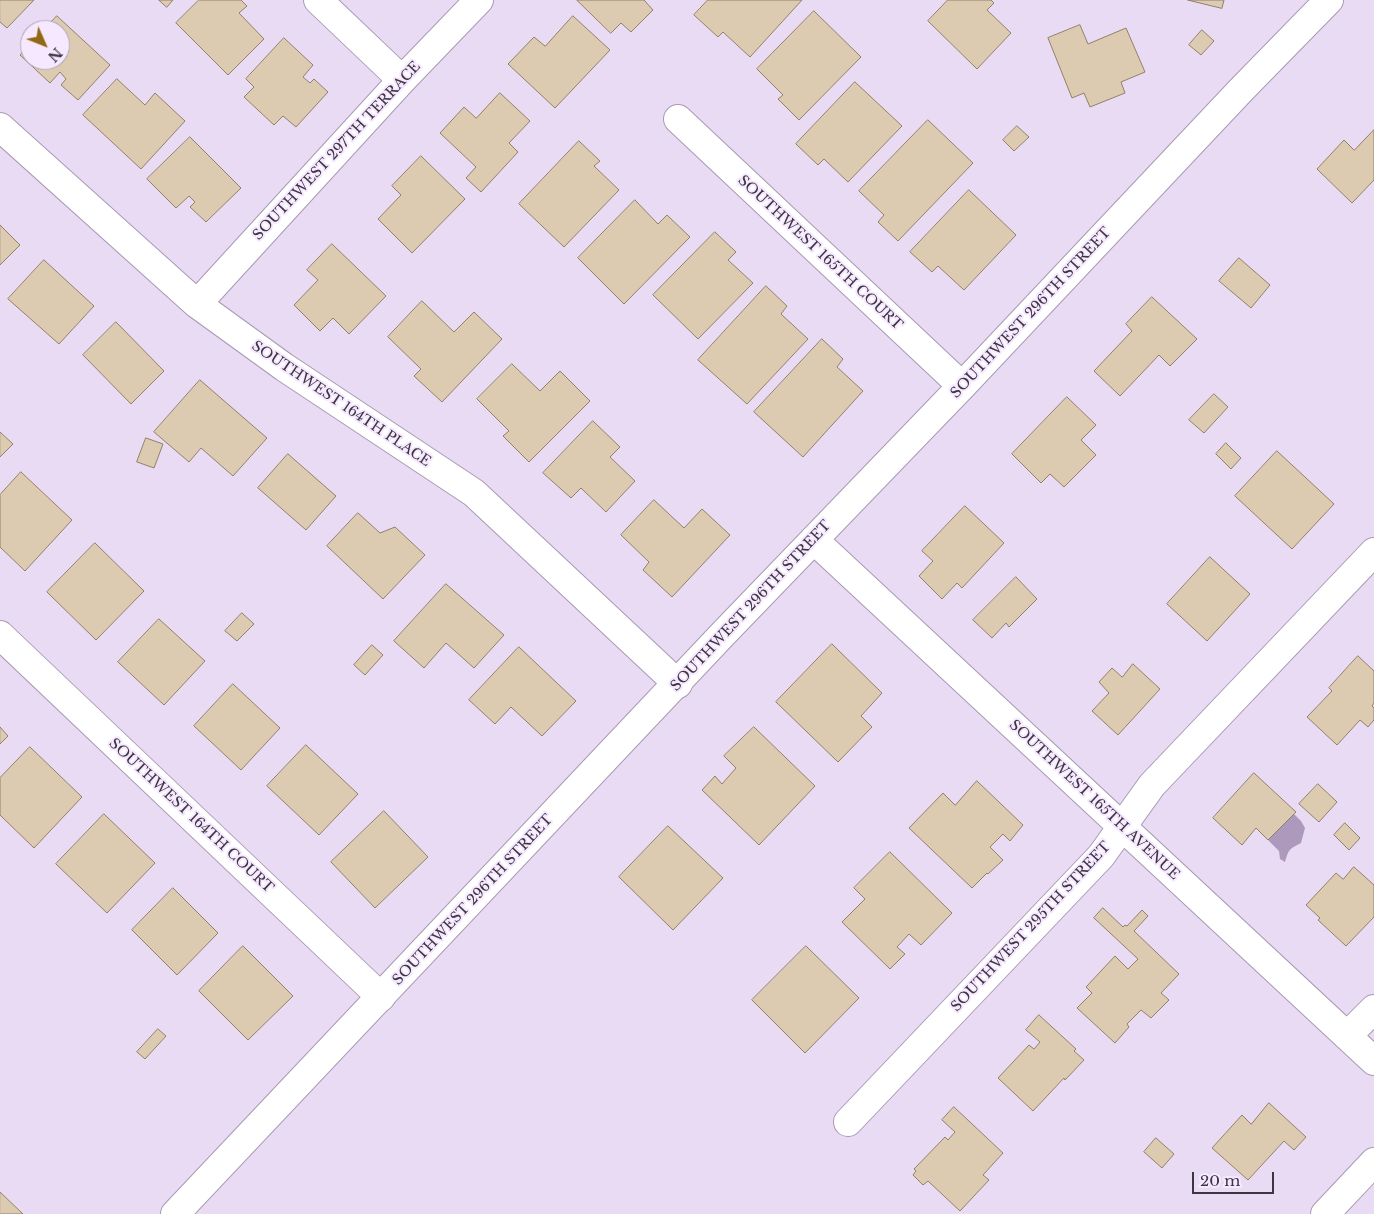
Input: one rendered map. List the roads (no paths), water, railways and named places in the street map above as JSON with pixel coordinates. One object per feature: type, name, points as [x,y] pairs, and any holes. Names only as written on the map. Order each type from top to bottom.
[{"type":"street","points":[[318,0],[402,80]]},
{"type":"street","name":"SOUTHWEST 297TH TERRACE","points":[[197,304],[402,80],[479,0]]},
{"type":"street","name":"SOUTHWEST 296TH STREET","points":[[175,1214],[1241,90],[1329,0]]},
{"type":"street","name":"SOUTHWEST 165TH COURT","points":[[678,119],[962,386]]},
{"type":"street","name":"SOUTHWEST 164TH PLACE","points":[[0,127],[197,304],[284,367],[474,493],[678,684]]},
{"type":"street","name":"SOUTHWEST 165TH AVENUE","points":[[814,540],[1374,1061]]},
{"type":"street","name":"SOUTHWEST 295TH STREET","points":[[848,1122],[1101,856],[1152,785],[1374,552]]},
{"type":"street","name":"SOUTHWEST 164TH COURT","points":[[0,635],[381,997]]},
{"type":"street","points":[[1347,1036],[1374,1008]]},
{"type":"street","points":[[1325,1214],[1374,1162]]}]
